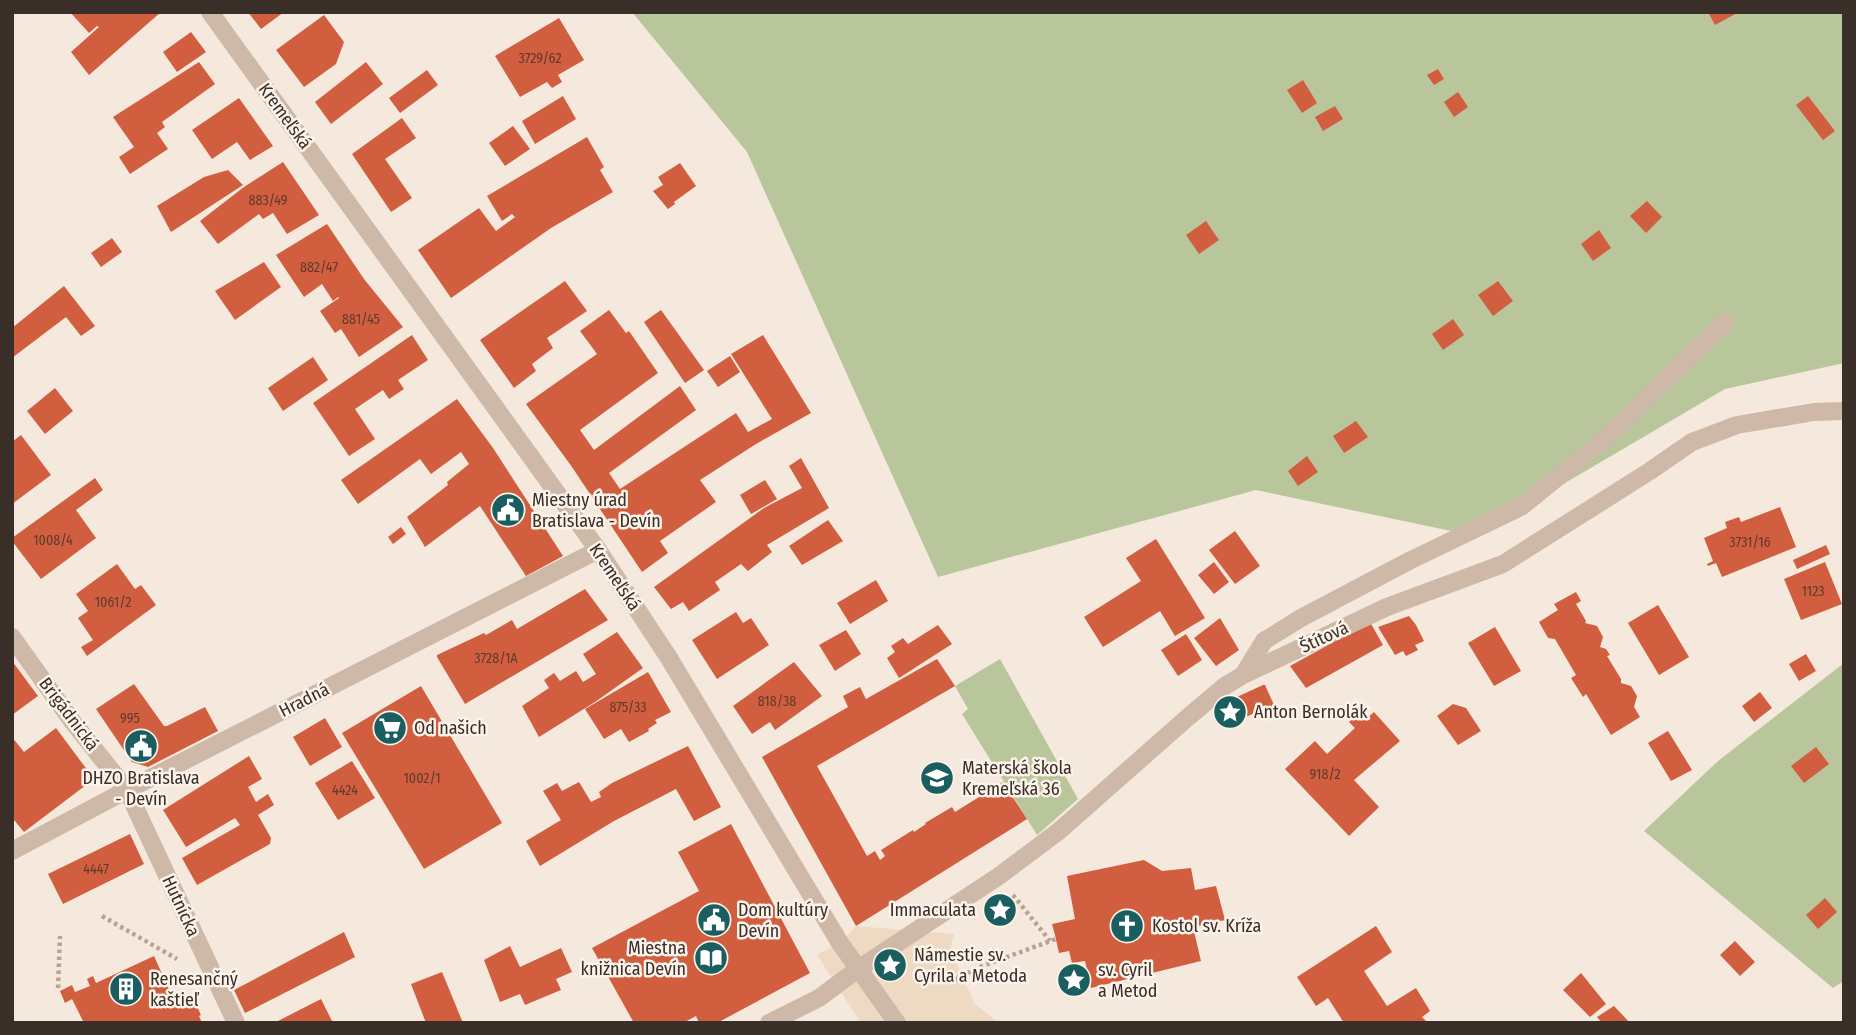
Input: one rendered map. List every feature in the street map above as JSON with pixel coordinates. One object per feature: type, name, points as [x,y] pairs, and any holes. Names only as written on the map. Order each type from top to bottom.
[{"type":"street","name":"Kremeľská","points":[[210,12],[598,550],[669,659],[800,878],[858,969],[897,1023]]},
{"type":"street","points":[[1243,675],[1264,641],[1301,618],[1409,561],[1521,507],[1605,439],[1725,322]]},
{"type":"street","name":"Štítová","points":[[769,1023],[819,998],[858,969],[999,876],[1059,831],[1187,718],[1225,686],[1243,675],[1387,607],[1503,564],[1692,442],[1737,425],[1814,412],[1844,411]]},
{"type":"street","name":"Hradná","points":[[12,851],[598,550]]},
{"type":"street","name":"Brigádnická","points":[[12,637],[72,721],[127,790]]},
{"type":"street","name":"Hutnícka","points":[[127,790],[236,1023]]},
{"type":"path","points":[[999,876],[1049,941]]},
{"type":"path","points":[[102,916],[182,962]]},
{"type":"path","points":[[58,988],[60,936]]},
{"type":"path","points":[[955,980],[977,968],[1056,939]]},
{"type":"green space","points":[[632,12],[1844,12],[1844,363],[1725,389],[1475,536],[1256,490],[938,577],[747,152]]},
{"type":"green space","points":[[1000,659],[1078,799],[1037,835],[962,714],[968,709],[955,686]]},
{"type":"green space","points":[[1844,663],[1844,981],[1833,988],[1644,831],[1718,761]]},
{"type":"shaded area","name":"Námestie sv. Cyrila a Metoda","points":[[856,926],[954,934],[950,949],[975,1004],[999,1023],[861,1023],[817,955],[840,943]]},
{"type":"building","points":[[70,12],[161,12],[89,75],[71,52],[99,27],[89,33]]},
{"type":"building","points":[[248,12],[284,12],[261,29]]},
{"type":"building","points":[[1708,12],[1739,12],[1715,25]]},
{"type":"building","points":[[324,15],[344,42],[336,64],[304,87],[276,50]]},
{"type":"building","points":[[559,18],[584,60],[558,75],[562,82],[552,88],[547,82],[520,97],[495,56]]},
{"type":"building","points":[[191,32],[206,52],[177,72],[163,52]]},
{"type":"building","points":[[199,62],[215,84],[162,122],[165,127],[157,133],[168,149],[130,174],[119,157],[134,147],[113,117]]},
{"type":"building","points":[[366,62],[383,84],[331,124],[315,102]]},
{"type":"building","points":[[1438,69],[1444,79],[1434,85],[1427,75]]},
{"type":"building","points":[[427,70],[438,85],[400,113],[389,98]]},
{"type":"building","points":[[1303,80],[1317,103],[1302,113],[1287,90]]},
{"type":"building","points":[[1458,92],[1468,107],[1454,117],[1444,102]]},
{"type":"building","points":[[563,96],[576,119],[535,144],[522,121]]},
{"type":"building","points":[[1808,96],[1835,131],[1823,140],[1796,105]]},
{"type":"building","points":[[239,98],[273,146],[250,160],[237,142],[212,159],[192,130]]},
{"type":"building","points":[[1335,106],[1343,119],[1323,131],[1315,117]]},
{"type":"building","points":[[402,118],[416,138],[385,159],[412,198],[391,212],[352,154]]},
{"type":"building","points":[[513,126],[530,149],[505,166],[489,143]]},
{"type":"building","points":[[587,137],[604,167],[600,170],[613,192],[551,228],[451,298],[418,250],[479,208],[496,231],[515,217],[512,214],[502,221],[487,196]]},
{"type":"building","points":[[283,162],[319,215],[287,234],[273,213],[263,219],[259,214],[218,244],[200,221],[244,187]]},
{"type":"building","points":[[680,163],[696,186],[668,209],[653,191],[663,185],[658,177]]},
{"type":"building","points":[[228,170],[243,185],[171,232],[157,206],[204,177]]},
{"type":"building","points":[[1647,201],[1662,217],[1646,233],[1630,216]]},
{"type":"building","points":[[1206,221],[1219,240],[1199,254],[1186,235]]},
{"type":"building","points":[[327,224],[364,279],[403,327],[359,357],[341,329],[335,333],[320,311],[339,298],[333,301],[322,284],[304,297],[276,255]]},
{"type":"building","points":[[1599,230],[1611,248],[1593,261],[1581,244]]},
{"type":"building","points":[[112,238],[122,252],[101,267],[91,253]]},
{"type":"building","points":[[264,262],[281,287],[235,320],[215,291]]},
{"type":"building","points":[[565,281],[587,311],[547,338],[553,348],[532,364],[536,371],[514,388],[480,340]]},
{"type":"building","points":[[1498,281],[1513,301],[1493,316],[1478,295]]},
{"type":"building","points":[[64,286],[95,326],[81,336],[66,317],[12,358],[12,328]]},
{"type":"building","points":[[609,310],[626,333],[629,331],[658,373],[580,430],[594,450],[680,386],[696,410],[609,473],[620,489],[736,413],[748,432],[772,419],[731,354],[763,335],[811,413],[700,480],[716,502],[660,541],[668,553],[642,572],[526,404],[597,354],[580,331]]},
{"type":"building","points":[[661,310],[704,370],[685,383],[644,322]]},
{"type":"building","points":[[1453,319],[1464,335],[1443,350],[1432,334]]},
{"type":"building","points":[[412,335],[428,360],[398,380],[404,389],[389,399],[383,390],[355,409],[375,439],[349,456],[313,403]]},
{"type":"building","points":[[730,356],[740,372],[718,387],[707,371]]},
{"type":"building","points":[[313,357],[328,380],[283,411],[268,388]]},
{"type":"building","points":[[55,388],[73,411],[45,434],[27,411]]},
{"type":"building","points":[[457,399],[493,448],[563,556],[526,576],[480,506],[425,547],[407,517],[448,485],[447,482],[469,464],[461,452],[431,474],[420,459],[358,504],[341,480]]},
{"type":"building","points":[[1356,421],[1368,437],[1344,453],[1333,436]]},
{"type":"building","points":[[21,435],[51,475],[12,504],[12,442]]},
{"type":"building","points":[[1307,456],[1318,472],[1298,486],[1288,471]]},
{"type":"building","points":[[801,458],[829,508],[767,545],[772,552],[748,571],[741,564],[715,582],[720,590],[689,611],[683,602],[671,609],[654,587],[764,508],[802,488],[789,466]]},
{"type":"building","points":[[95,478],[103,490],[76,510],[96,538],[41,579],[12,538]]},
{"type":"building","points":[[765,480],[777,499],[751,514],[740,495]]},
{"type":"building","points":[[1780,507],[1796,547],[1722,577],[1716,563],[1708,566],[1707,564],[1713,561],[1704,538],[1727,528],[1725,522],[1739,517],[1741,522]]},
{"type":"building","points":[[828,520],[843,541],[802,565],[789,546]]},
{"type":"building","points":[[401,527],[406,534],[393,544],[388,537]]},
{"type":"building","points":[[1235,531],[1260,566],[1235,584],[1209,550]]},
{"type":"building","points":[[1156,539],[1205,618],[1175,636],[1160,611],[1103,647],[1084,617],[1141,581],[1126,558]]},
{"type":"building","points":[[1826,545],[1830,554],[1797,569],[1793,560]]},
{"type":"building","points":[[1214,562],[1229,582],[1214,594],[1198,575]]},
{"type":"building","points":[[1825,562],[1842,604],[1801,620],[1784,579]]},
{"type":"building","points":[[117,564],[135,589],[141,585],[156,605],[87,656],[81,647],[93,640],[78,618],[88,611],[76,594]]},
{"type":"building","points":[[876,580],[888,601],[850,624],[837,603]]},
{"type":"building","points":[[585,589],[608,620],[465,704],[437,655],[484,633],[486,635],[512,620],[517,629]]},
{"type":"building","points":[[1576,592],[1581,601],[1576,604],[1585,623],[1597,626],[1603,637],[1600,647],[1606,649],[1610,655],[1607,656],[1621,683],[1631,686],[1637,696],[1634,707],[1640,717],[1611,735],[1586,694],[1583,697],[1571,678],[1576,675],[1555,639],[1548,638],[1539,622],[1558,610],[1554,604]]},
{"type":"building","points":[[1658,605],[1689,657],[1659,675],[1628,623]]},
{"type":"building","points":[[736,612],[743,623],[751,618],[769,645],[717,679],[692,640]]},
{"type":"building","points":[[1409,616],[1424,641],[1415,645],[1418,650],[1406,656],[1403,651],[1395,655],[1378,627]]},
{"type":"building","points":[[1220,618],[1239,650],[1216,666],[1194,638]]},
{"type":"building","points":[[1370,622],[1383,645],[1306,688],[1290,666]]},
{"type":"building","points":[[938,625],[952,644],[899,678],[887,658],[895,652],[891,646],[903,638],[908,644]]},
{"type":"building","points":[[1495,627],[1521,671],[1494,686],[1468,643]]},
{"type":"building","points":[[846,630],[861,654],[835,671],[819,645]]},
{"type":"building","points":[[617,632],[643,668],[539,737],[522,706],[549,688],[544,680],[554,673],[560,681],[576,671],[583,682],[596,674],[583,654]]},
{"type":"building","points":[[1186,634],[1202,660],[1178,676],[1161,650]]},
{"type":"building","points":[[1806,654],[1816,671],[1799,681],[1789,664]]},
{"type":"building","points":[[937,659],[955,686],[817,766],[867,856],[875,851],[880,860],[885,856],[881,850],[952,807],[955,812],[1003,782],[1027,819],[856,926],[762,757],[848,707],[843,696],[860,687],[866,699]]},
{"type":"building","points":[[12,661],[38,696],[12,715]]},
{"type":"building","points":[[794,662],[822,696],[775,730],[770,722],[752,734],[733,706]]},
{"type":"building","points":[[648,672],[671,712],[655,720],[657,723],[648,729],[649,731],[629,742],[621,729],[604,739],[585,709]]},
{"type":"building","points":[[134,684],[164,726],[205,707],[218,731],[148,767],[132,762],[96,709]]},
{"type":"building","points":[[1263,685],[1274,705],[1234,722],[1226,702]]},
{"type":"building","points":[[421,686],[502,823],[424,869],[342,733]]},
{"type":"building","points":[[1760,692],[1772,708],[1754,722],[1742,706]]},
{"type":"building","points":[[1453,704],[1466,708],[1481,731],[1458,745],[1437,716]]},
{"type":"building","points":[[1374,712],[1400,741],[1354,780],[1379,807],[1349,836],[1285,769],[1315,741],[1327,754],[1355,728],[1349,722],[1358,714],[1365,720]]},
{"type":"building","points":[[325,718],[342,747],[310,766],[293,737]]},
{"type":"building","points":[[56,728],[94,779],[24,832],[12,821],[12,737],[24,752]]},
{"type":"building","points":[[1668,731],[1692,770],[1671,781],[1648,743]]},
{"type":"building","points":[[688,746],[721,807],[694,821],[676,789],[614,821],[540,866],[526,841],[561,820],[543,791],[557,783],[562,791],[579,782],[591,802],[601,797],[599,792],[612,783]]},
{"type":"building","points":[[1816,747],[1829,764],[1804,783],[1791,766]]},
{"type":"building","points":[[249,756],[262,779],[248,787],[256,802],[268,794],[274,805],[258,815],[271,838],[270,844],[197,885],[182,858],[240,825],[235,818],[186,847],[163,810]]},
{"type":"building","points":[[352,761],[375,798],[338,820],[315,783]]},
{"type":"building","name":"Dom kultúry Devín","points":[[731,824],[810,973],[717,1023],[699,1023],[696,1016],[683,1023],[634,1023],[592,948],[699,891],[678,852]]},
{"type":"building","points":[[130,834],[144,864],[63,904],[48,874]]},
{"type":"building","name":"Kostol sv. Kríža","points":[[1144,860],[1162,871],[1191,868],[1195,890],[1216,886],[1225,920],[1193,927],[1201,961],[1091,988],[1085,961],[1072,963],[1069,951],[1059,953],[1052,924],[1075,919],[1067,876]]},
{"type":"building","points":[[1825,898],[1837,912],[1818,929],[1806,915]]},
{"type":"building","points":[[1376,926],[1392,952],[1364,971],[1387,1006],[1416,988],[1430,1011],[1422,1017],[1428,1023],[1344,1023],[1328,998],[1316,1006],[1297,977]]},
{"type":"building","points":[[344,932],[355,957],[245,1013],[234,990]]},
{"type":"building","points":[[1735,941],[1755,962],[1740,976],[1720,955]]},
{"type":"building","points":[[510,946],[520,967],[561,948],[572,972],[556,979],[561,990],[525,1005],[520,994],[500,1002],[484,960]]},
{"type":"building","name":"Renesančný kaštieľ","points":[[154,956],[176,1005],[193,998],[202,1023],[84,1023],[72,999],[65,1003],[60,991],[72,985],[75,992],[90,986],[87,979],[93,976],[96,983]]},
{"type":"building","points":[[442,972],[463,1023],[426,1023],[411,984]]},
{"type":"building","points":[[1581,973],[1606,1004],[1590,1017],[1563,990]]},
{"type":"building","points":[[321,999],[333,1023],[274,1023]]},
{"type":"building","points":[[1614,1006],[1630,1023],[1602,1023],[1597,1017]]},
{"type":"place","name":"Miestny úrad Bratislava - Devín","points":[[508,510]]},
{"type":"place","name":"Anton Bernolák","points":[[1230,712]]},
{"type":"place","name":"Od našich","points":[[390,728]]},
{"type":"place","name":"DHZO Bratislava - Devín","points":[[141,746]]},
{"type":"place","name":"Materská škola Kremeľská 36","points":[[937,778]]},
{"type":"place","name":"Immaculata","points":[[1000,910]]},
{"type":"place","name":"Dom kultúry Devín","points":[[714,920]]},
{"type":"place","name":"Kostol sv. Kríža","points":[[1127,926]]},
{"type":"place","name":"Miestna knižnica Devín","points":[[711,958]]},
{"type":"place","name":"Námestie sv. Cyrila a Metoda","points":[[890,965]]},
{"type":"place","name":"sv. Cyril a Metod","points":[[1074,980]]},
{"type":"place","name":"Renesančný kaštieľ","points":[[126,989]]}]
